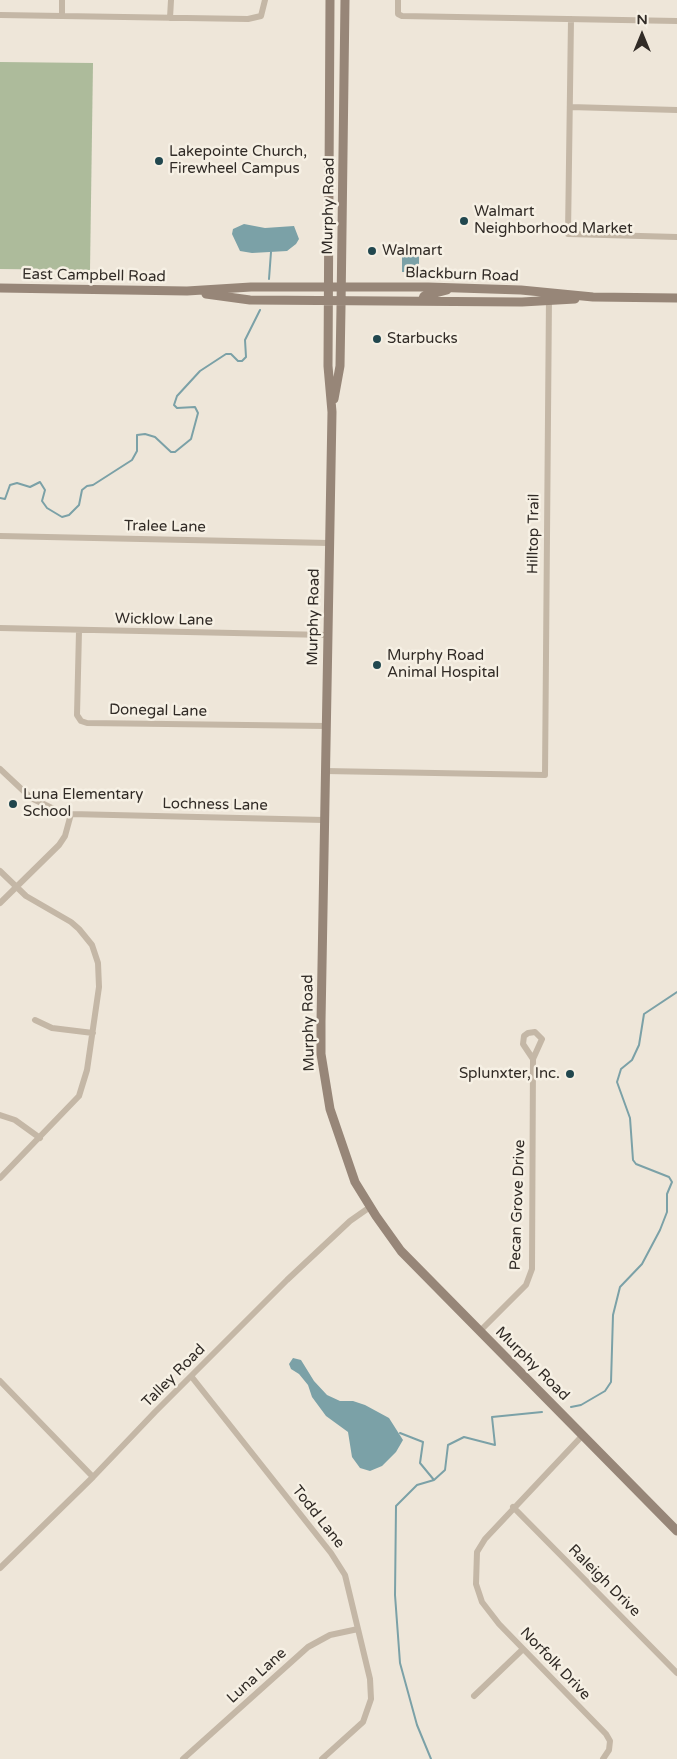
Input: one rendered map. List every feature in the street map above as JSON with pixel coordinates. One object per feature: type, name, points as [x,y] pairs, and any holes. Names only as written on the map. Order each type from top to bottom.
[{"type":"main road","name":"Murphy Road","points":[[330,0],[328,68],[328,366],[332,412],[321,1022],[324,1078],[330,1109],[341,1146],[355,1182],[401,1251],[677,1531]]},
{"type":"main road","name":"Murphy Road","points":[[332,412],[340,366],[345,0]]},
{"type":"main road","points":[[329,157],[343,157]]},
{"type":"main road","name":"Blackburn Road","points":[[329,286],[490,289],[549,297]]},
{"type":"main road","name":"East Campbell Road","points":[[0,288],[187,291],[251,287],[329,286]]},
{"type":"main road","points":[[422,301],[426,295],[459,288]]},
{"type":"main road","points":[[489,302],[490,289]]},
{"type":"main road","name":"East Campbell Road","points":[[187,291],[250,300],[329,300]]},
{"type":"main road","name":"Blackburn Road","points":[[329,300],[489,302],[549,297],[677,298]]},
{"type":"street","points":[[62,0],[62,16]]},
{"type":"street","points":[[170,0],[170,18]]},
{"type":"street","points":[[0,15],[248,19],[261,16],[266,0]]},
{"type":"street","points":[[398,0],[398,14],[402,16],[677,21]]},
{"type":"street","points":[[571,19],[568,234],[677,237]]},
{"type":"street","points":[[570,107],[677,110]]},
{"type":"street","name":"Hilltop Trail","points":[[325,771],[544,775],[549,297]]},
{"type":"street","name":"Tralee Lane","points":[[0,536],[329,543]]},
{"type":"street","name":"Wicklow Lane","points":[[0,628],[79,631],[327,634]]},
{"type":"street","name":"Donegal Lane","points":[[79,631],[77,715],[81,721],[87,723],[326,726]]},
{"type":"street","name":"Lochness Lane","points":[[0,769],[31,798],[56,810],[71,814],[324,820]]},
{"type":"street","points":[[0,903],[59,845],[65,836],[71,814]]},
{"type":"street","points":[[0,871],[26,896],[41,907],[71,922],[92,945],[98,963],[99,986],[87,1070],[79,1096],[0,1178]]},
{"type":"street","points":[[35,1020],[52,1028],[93,1033]]},
{"type":"street","name":"Pecan Grove Drive","points":[[480,1331],[526,1285],[532,1269],[533,1059]]},
{"type":"street","points":[[0,1115],[15,1120],[40,1138]]},
{"type":"street","name":"Talley Road","points":[[0,1568],[318,1251],[360,1213],[370,1207]]},
{"type":"street","name":"Todd Lane","points":[[191,1376],[337,1561],[347,1582],[370,1679],[371,1699],[363,1722],[322,1759]]},
{"type":"street","points":[[0,1381],[93,1477]]},
{"type":"street","points":[[513,1507],[582,1436]]},
{"type":"street","name":"Norfolk Drive","points":[[513,1507],[485,1539],[477,1552],[476,1584],[482,1602],[522,1650],[606,1734],[610,1741],[609,1750],[603,1759]]},
{"type":"street","name":"Raleigh Drive","points":[[513,1507],[677,1673]]},
{"type":"street","name":"Luna Lane","points":[[183,1759],[308,1647],[330,1635],[358,1629]]},
{"type":"street","points":[[474,1696],[522,1650]]},
{"type":"green space","points":[[0,62],[93,63],[90,270],[0,269]]},
{"type":"water","points":[[244,224],[265,228],[294,226],[299,239],[287,251],[252,253],[240,251],[232,234],[233,229]]},
{"type":"water","points":[[402,246],[419,246],[419,272],[402,272]]},
{"type":"water","points":[[293,1358],[301,1360],[314,1381],[327,1395],[340,1401],[353,1401],[365,1405],[389,1418],[403,1440],[396,1452],[382,1466],[370,1471],[360,1468],[352,1457],[348,1432],[326,1416],[312,1397],[308,1385],[299,1374],[291,1369],[289,1364]]},
{"type":"waterway","points":[[269,279],[271,252]]},
{"type":"waterway","points":[[0,498],[5,499],[10,485],[17,483],[30,487],[40,482],[45,490],[42,501],[47,508],[62,517],[69,515],[79,505],[82,490],[132,460],[137,451],[137,435],[145,434],[155,437],[171,452],[175,452],[191,439],[198,413],[195,407],[177,408],[174,405],[177,396],[200,371],[226,354],[231,354],[238,361],[242,361],[246,357],[245,340],[260,310]]},
{"type":"waterway","points":[[571,1407],[581,1405],[605,1391],[611,1382],[613,1315],[620,1287],[642,1264],[667,1212],[667,1194],[672,1182],[669,1177],[636,1164],[633,1160],[630,1118],[617,1082],[621,1069],[632,1060],[639,1045],[644,1014],[677,992]]},
{"type":"waterway","points":[[400,1433],[423,1442],[420,1463],[434,1480],[445,1470],[448,1445],[464,1437],[495,1445],[492,1417],[542,1412]]},
{"type":"waterway","points":[[431,1759],[417,1725],[400,1663],[395,1595],[396,1506],[417,1485],[434,1480]]},
{"type":"place","name":"Lakepointe Church, Firewheel Campus","points":[[159,161]]},
{"type":"place","name":"Walmart Neighborhood Market","points":[[464,221]]},
{"type":"place","name":"Walmart","points":[[372,251]]},
{"type":"place","name":"Starbucks","points":[[377,339]]},
{"type":"place","name":"Murphy Road Animal Hospital","points":[[377,665]]},
{"type":"place","name":"Luna Elementary School","points":[[13,804]]},
{"type":"place","name":"Splunxter, Inc.","points":[[570,1074]]}]
